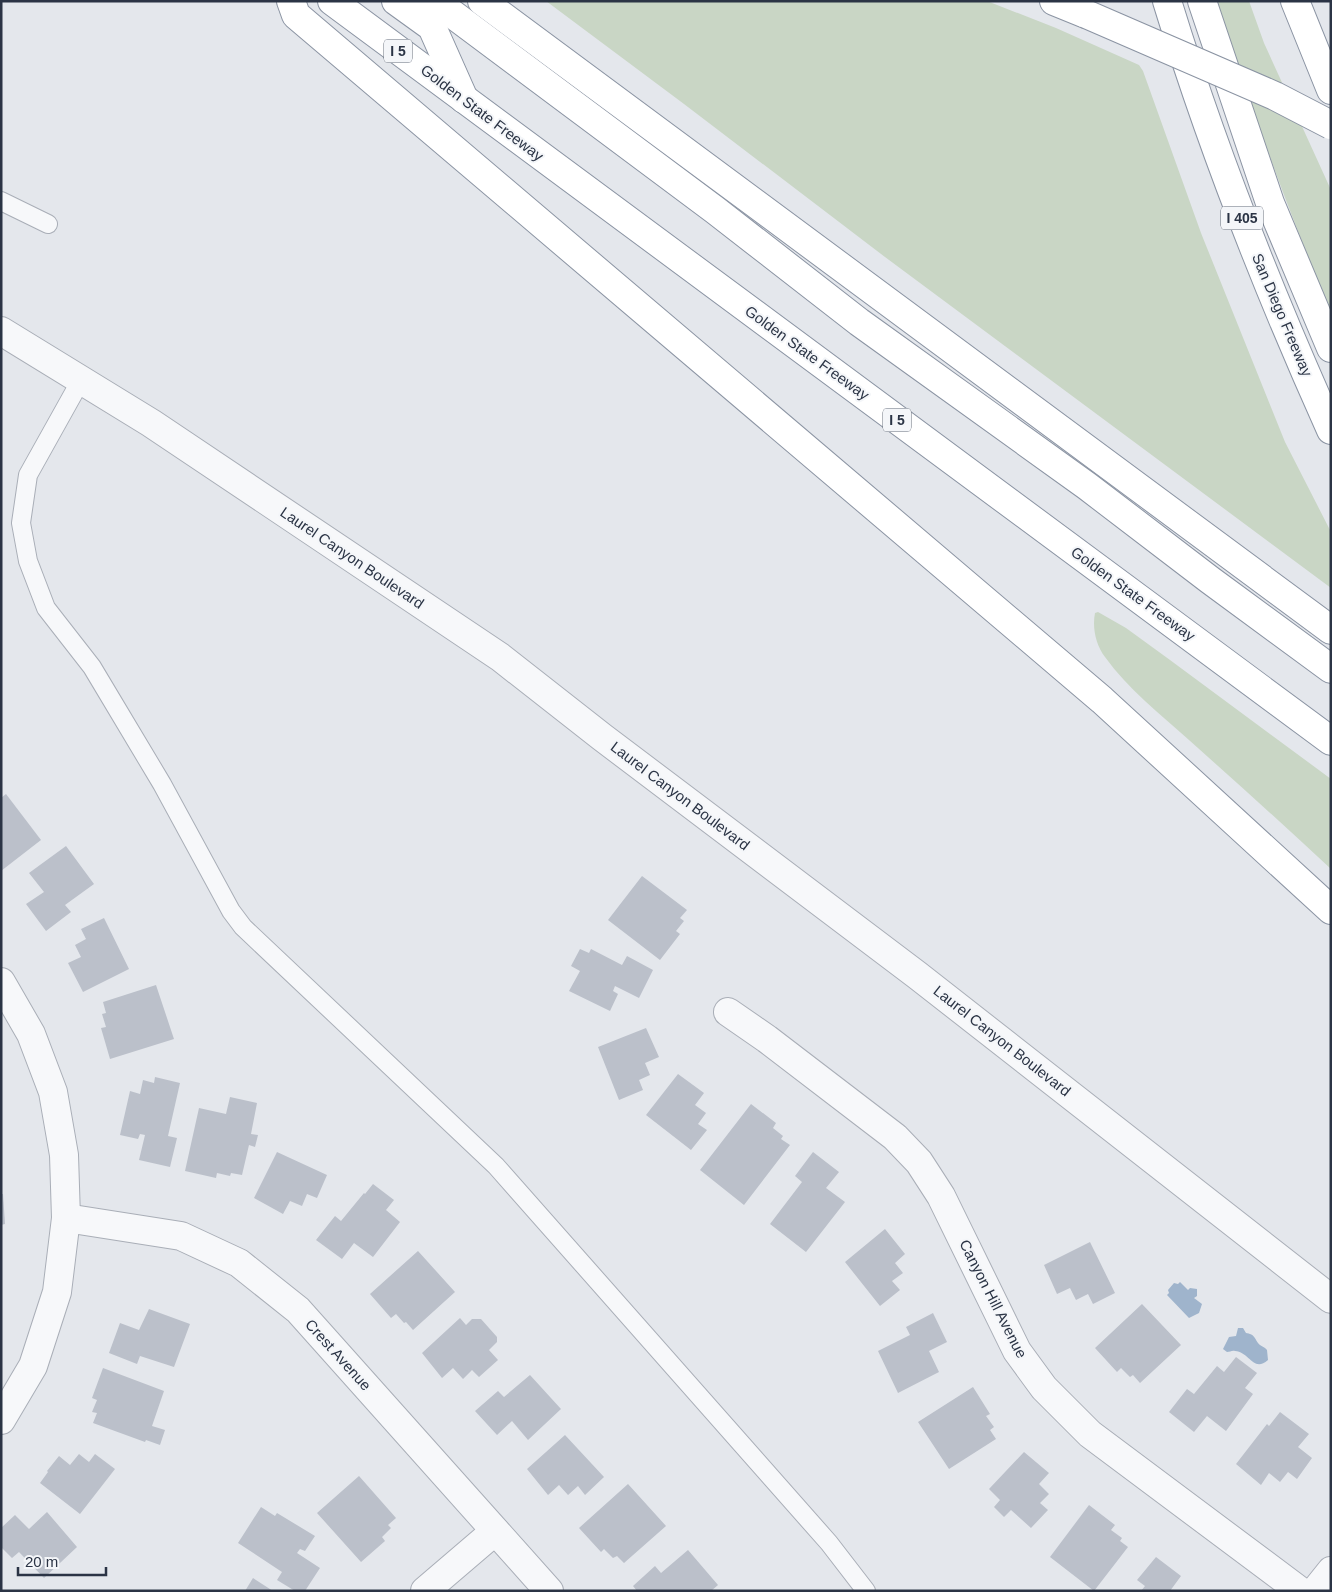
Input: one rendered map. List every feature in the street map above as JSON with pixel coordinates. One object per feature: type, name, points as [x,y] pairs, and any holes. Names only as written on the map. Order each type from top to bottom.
[{"type":"highway","points":[[291,1],[296,15],[1102,700],[1331,910]]},
{"type":"highway","name":"Golden State Freeway","points":[[332,1],[1331,741]]},
{"type":"highway","points":[[396,1],[432,27],[464,100]]},
{"type":"highway","points":[[435,1],[716,210],[859,322],[1088,486],[1210,580],[1331,669]]},
{"type":"highway","points":[[482,1],[1331,630]]},
{"type":"highway","points":[[1054,1],[1275,96],[1331,125]]},
{"type":"highway","name":"San Diego Freeway","points":[[1167,1],[1206,124],[1240,214],[1293,346],[1331,430]]},
{"type":"highway","points":[[1202,1],[1270,203],[1331,348]]},
{"type":"highway","points":[[1295,1],[1331,90]]},
{"type":"street","name":"Laurel Canyon Boulevard","points":[[1,331],[151,423],[500,657],[602,737],[916,975],[1331,1299]]},
{"type":"street","points":[[1,982],[31,1034],[53,1092],[64,1155],[66,1218],[57,1292],[33,1366],[1,1420]]},
{"type":"street","name":"Canyon Hill Avenue","points":[[728,1012],[767,1039],[895,1137],[919,1162],[941,1196],[1017,1351],[1044,1388],[1090,1434],[1300,1591]]},
{"type":"street","name":"Crest Avenue","points":[[66,1218],[181,1236],[239,1263],[298,1310],[550,1591]]},
{"type":"street","points":[[425,1591],[495,1531]]},
{"type":"street","points":[[1315,1591],[1331,1571]]},
{"type":"lane","points":[[1,201],[48,224]]},
{"type":"lane","points":[[81,380],[28,475],[21,523],[28,561],[46,608],[92,667],[162,784],[231,911],[242,927],[496,1166],[829,1543],[866,1591]]},
{"type":"green space","points":[[546,1],[987,1],[1056,28],[1139,65],[1143,71],[1201,233],[1285,442],[1331,532],[1331,588],[885,257]]},
{"type":"green space","points":[[1217,1],[1249,1],[1264,43],[1331,190],[1331,312],[1270,158]]},
{"type":"green space","points":[[1098,612],[1126,628],[1331,779],[1331,869],[1145,701],[1114,669],[1097,642],[1094,619],[1095,613]]},
{"type":"water","points":[[1180,1282],[1188,1290],[1190,1288],[1197,1289],[1197,1296],[1194,1298],[1202,1304],[1199,1313],[1189,1318],[1167,1295],[1169,1293],[1168,1290],[1174,1283],[1178,1284]]},
{"type":"water","points":[[1238,1328],[1243,1328],[1246,1333],[1255,1337],[1259,1344],[1267,1350],[1268,1360],[1259,1364],[1240,1352],[1227,1352],[1223,1349],[1229,1337],[1236,1336]]},
{"type":"building","points":[[6,794],[41,840],[1,871],[1,798]]},
{"type":"building","points":[[66,846],[94,884],[65,905],[71,912],[46,931],[26,904],[44,892],[29,873]]},
{"type":"building","points":[[642,876],[687,910],[680,918],[684,921],[676,931],[680,934],[660,960],[608,920]]},
{"type":"building","points":[[104,918],[129,969],[83,992],[68,963],[81,957],[75,945],[86,939],[81,929]]},
{"type":"building","points":[[580,949],[589,953],[591,949],[622,965],[627,956],[653,970],[639,998],[615,986],[613,991],[618,994],[610,1011],[569,991],[580,971],[571,966]]},
{"type":"building","points":[[156,985],[174,1039],[110,1059],[101,1028],[106,1027],[102,1014],[106,1013],[103,1002]]},
{"type":"building","points":[[646,1028],[659,1057],[645,1063],[650,1075],[639,1080],[643,1090],[619,1100],[598,1047]]},
{"type":"building","points":[[678,1074],[704,1093],[695,1105],[706,1113],[698,1124],[707,1130],[691,1150],[646,1115]]},
{"type":"building","points":[[155,1077],[180,1083],[168,1136],[177,1138],[170,1167],[139,1160],[145,1135],[140,1134],[138,1139],[120,1135],[130,1091],[140,1094],[143,1080],[154,1083]]},
{"type":"building","points":[[230,1097],[257,1103],[251,1134],[258,1135],[255,1147],[249,1145],[242,1175],[231,1173],[230,1176],[217,1173],[216,1178],[185,1171],[199,1108],[226,1114]]},
{"type":"building","points":[[751,1104],[776,1123],[773,1128],[783,1136],[781,1139],[790,1145],[744,1205],[700,1170]]},
{"type":"building","points":[[277,1152],[327,1175],[317,1198],[307,1194],[302,1206],[290,1201],[283,1214],[254,1198]]},
{"type":"building","points":[[813,1152],[839,1172],[826,1188],[845,1202],[806,1252],[770,1224],[802,1182],[795,1176]]},
{"type":"building","points":[[373,1184],[394,1200],[386,1210],[400,1222],[373,1257],[354,1243],[342,1259],[316,1240],[335,1216],[341,1221]]},
{"type":"building","points":[[1,1194],[3,1194],[5,1224],[1,1225]]},
{"type":"building","points":[[885,1229],[905,1254],[895,1263],[903,1273],[892,1281],[900,1290],[880,1306],[845,1262]]},
{"type":"building","points":[[1090,1242],[1115,1293],[1093,1304],[1088,1294],[1076,1300],[1070,1288],[1057,1294],[1044,1265]]},
{"type":"building","points":[[418,1251],[455,1292],[413,1330],[396,1314],[391,1318],[370,1294]]},
{"type":"building","points":[[1142,1304],[1181,1345],[1140,1383],[1133,1375],[1130,1377],[1121,1368],[1117,1372],[1095,1348]]},
{"type":"building","points":[[149,1309],[190,1324],[174,1367],[140,1356],[137,1364],[109,1353],[120,1323],[139,1330]]},
{"type":"building","points":[[933,1313],[947,1342],[929,1351],[939,1372],[898,1393],[878,1351],[910,1335],[906,1327]]},
{"type":"building","points":[[460,1318],[466,1325],[472,1319],[481,1319],[497,1337],[497,1342],[489,1350],[498,1360],[479,1377],[472,1370],[463,1379],[453,1368],[442,1378],[422,1353]]},
{"type":"building","points":[[1236,1357],[1257,1373],[1245,1388],[1253,1394],[1226,1431],[1207,1416],[1194,1432],[1169,1412],[1187,1389],[1194,1394],[1217,1366],[1224,1372]]},
{"type":"building","points":[[103,1368],[164,1391],[152,1426],[165,1430],[160,1445],[146,1440],[145,1442],[93,1423],[97,1413],[92,1412],[97,1400],[92,1398]]},
{"type":"building","points":[[530,1375],[561,1409],[528,1440],[512,1421],[497,1435],[475,1411],[498,1391],[504,1397]]},
{"type":"building","points":[[973,1387],[990,1414],[986,1416],[994,1427],[990,1430],[996,1439],[949,1469],[918,1422]]},
{"type":"building","points":[[1280,1412],[1309,1434],[1298,1447],[1312,1458],[1297,1479],[1288,1472],[1280,1482],[1269,1473],[1261,1485],[1236,1464],[1267,1424],[1269,1426]]},
{"type":"building","points":[[565,1435],[604,1477],[585,1495],[578,1486],[568,1495],[559,1485],[548,1495],[527,1469]]},
{"type":"building","points":[[1024,1452],[1049,1473],[1039,1484],[1049,1494],[1040,1503],[1048,1510],[1031,1528],[1011,1510],[1004,1517],[994,1507],[1000,1500],[989,1489]]},
{"type":"building","points":[[79,1454],[89,1462],[95,1454],[115,1469],[80,1514],[40,1483],[59,1456],[70,1465]]},
{"type":"building","points":[[359,1476],[396,1518],[388,1525],[391,1528],[382,1537],[385,1541],[361,1562],[317,1513]]},
{"type":"building","points":[[628,1484],[666,1526],[624,1563],[617,1556],[613,1558],[604,1549],[601,1552],[579,1528]]},
{"type":"building","points":[[1089,1505],[1115,1525],[1111,1530],[1122,1538],[1120,1541],[1128,1547],[1094,1591],[1050,1557]]},
{"type":"building","points":[[261,1507],[275,1516],[277,1513],[315,1536],[305,1551],[300,1549],[297,1553],[320,1568],[305,1591],[295,1591],[277,1580],[282,1572],[238,1543]]},
{"type":"building","points":[[47,1512],[77,1547],[44,1578],[19,1552],[12,1558],[1,1547],[1,1528],[15,1515],[29,1529]]},
{"type":"building","points":[[688,1550],[718,1585],[711,1591],[637,1591],[633,1586],[655,1566],[661,1573]]},
{"type":"building","points":[[1156,1557],[1181,1576],[1170,1591],[1141,1591],[1145,1586],[1137,1580]]},
{"type":"building","points":[[253,1578],[273,1591],[245,1591]]}]
